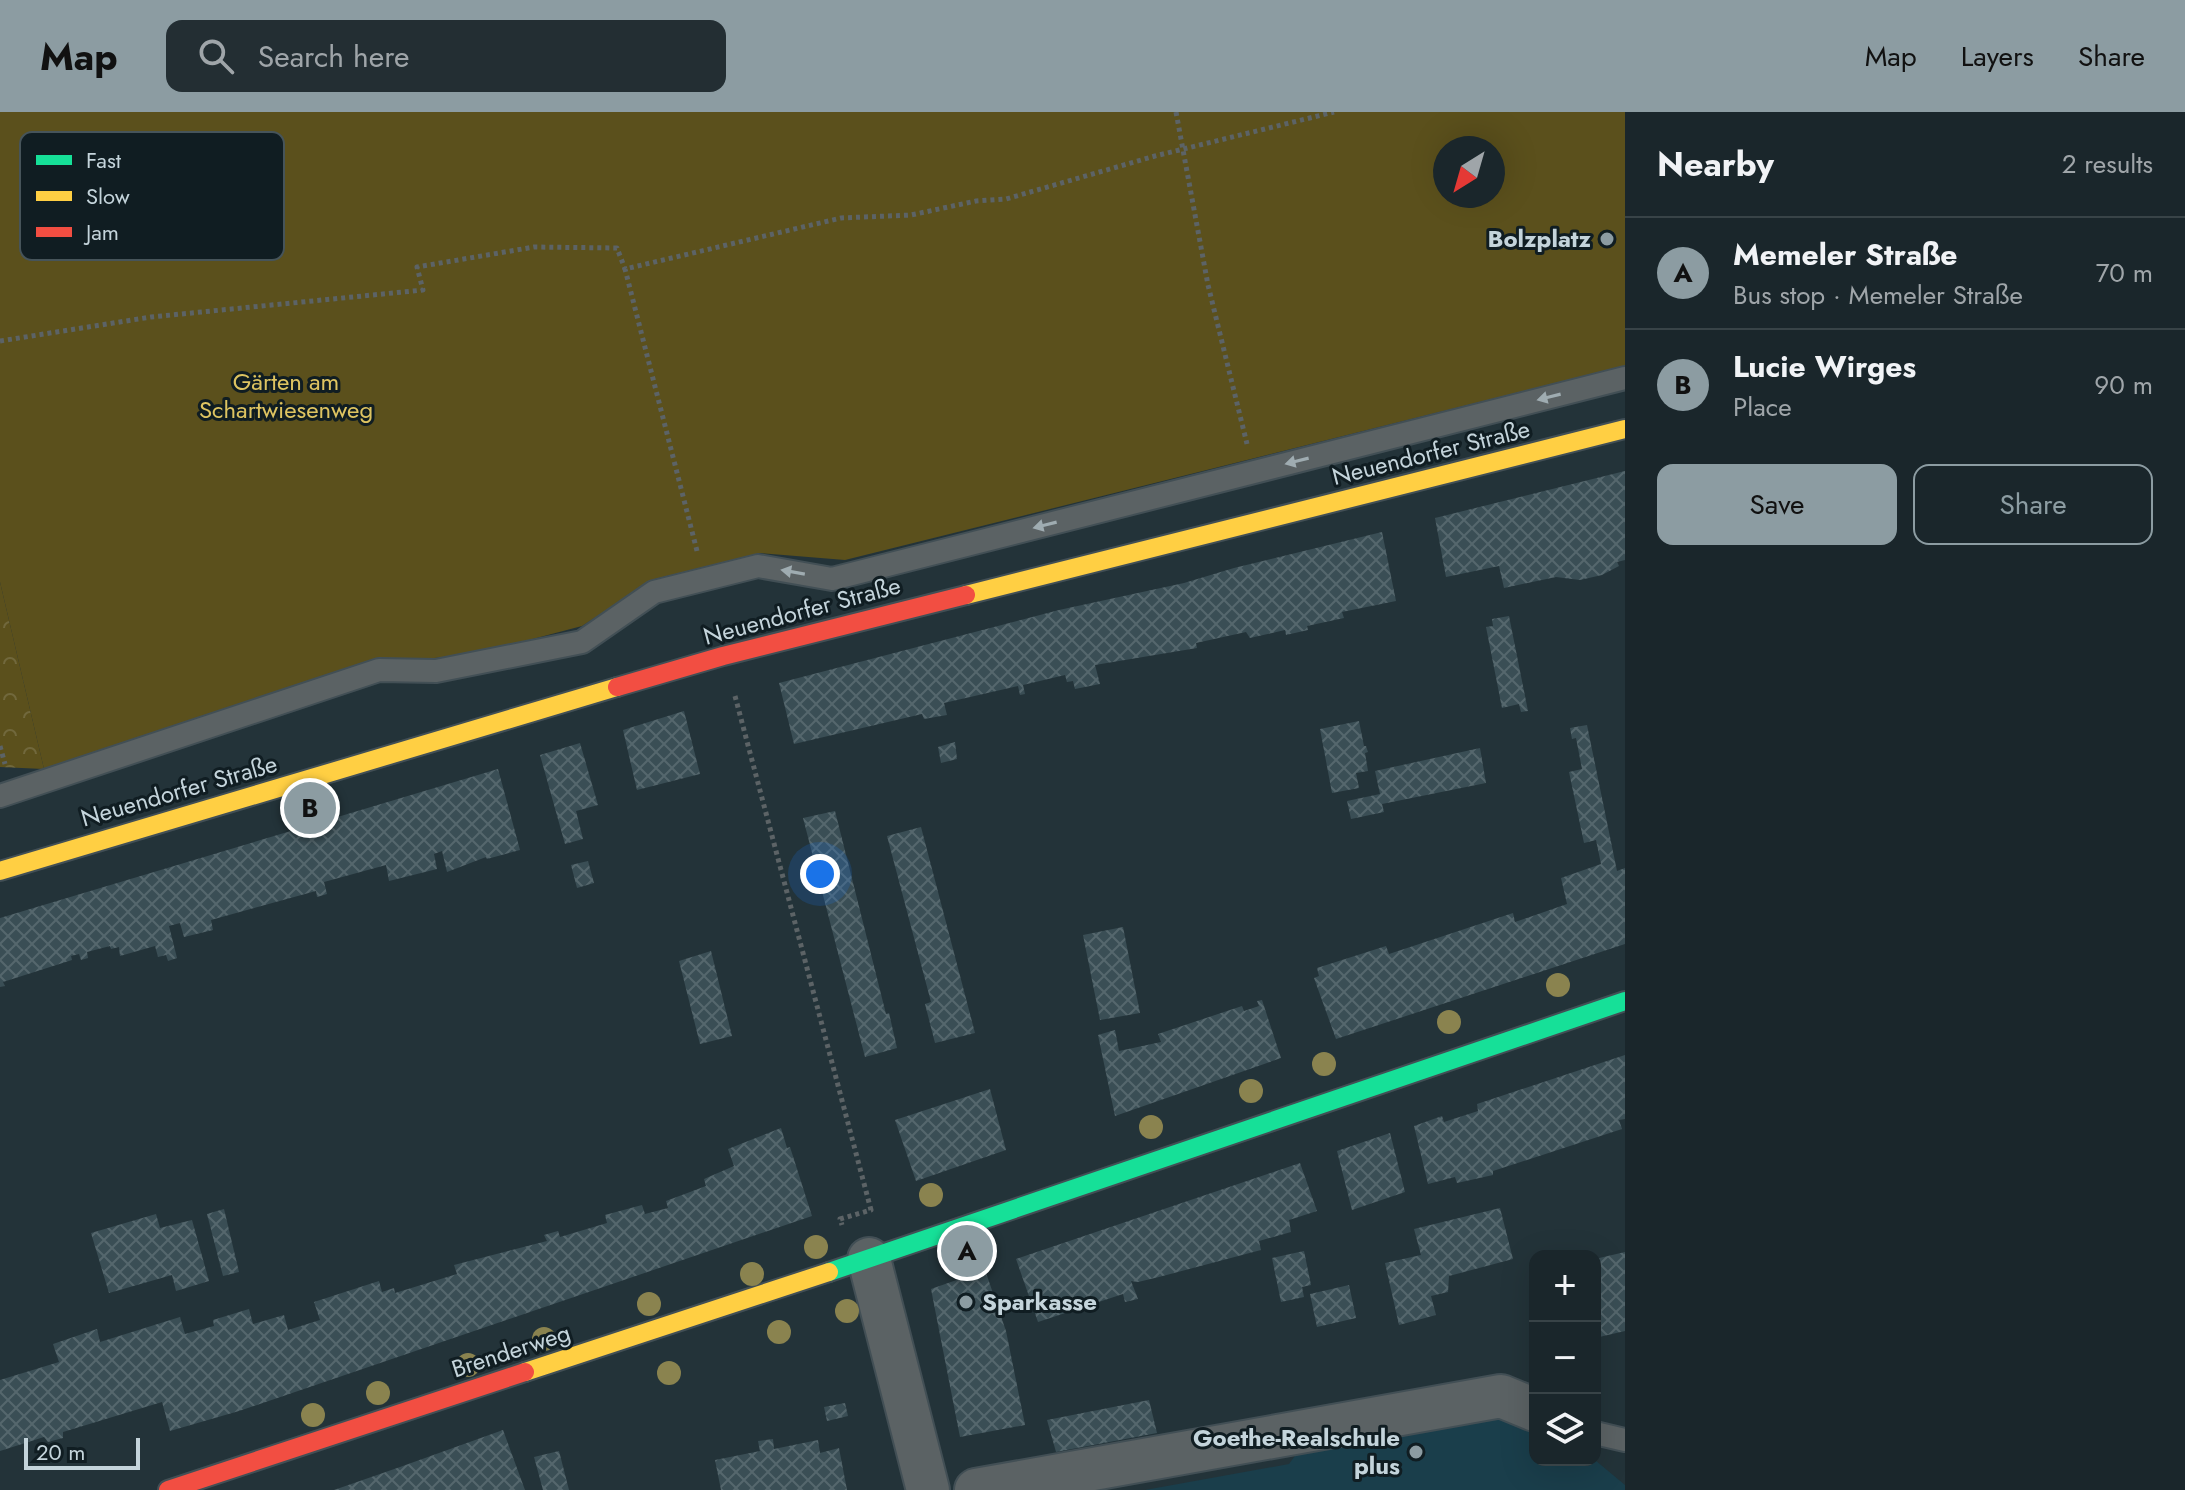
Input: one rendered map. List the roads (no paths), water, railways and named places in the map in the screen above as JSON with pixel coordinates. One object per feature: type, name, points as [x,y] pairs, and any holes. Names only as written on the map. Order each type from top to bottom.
[{"type":"street","name":"Neuendorfer Straße","points":[[0,871],[723,656],[1625,429]]},
{"type":"street","name":"Brenderweg","points":[[168,1490],[861,1261],[1625,1001]]},
{"type":"street","points":[[861,1261],[928,1490]]},
{"type":"street","points":[[976,1490],[1501,1396],[1529,1408]]},
{"type":"lane","points":[[0,796],[379,670],[436,671],[582,642],[654,592],[758,566],[832,579],[1625,378]]},
{"type":"lane","points":[[1601,1434],[1625,1440]]},
{"type":"place","name":"Bolzplatz","points":[[1607,239]]},
{"type":"place","name":"Lucie Wirges","points":[[310,808]]},
{"type":"place","name":"Memeler Straße","points":[[967,1251]]},
{"type":"place","name":"Sparkasse","points":[[966,1302]]},
{"type":"place","name":"Goethe-Realschule plus","points":[[1416,1452]]},
{"type":"park label","name":"Gärten am Schartwiesenweg","points":[[286,396]]}]
